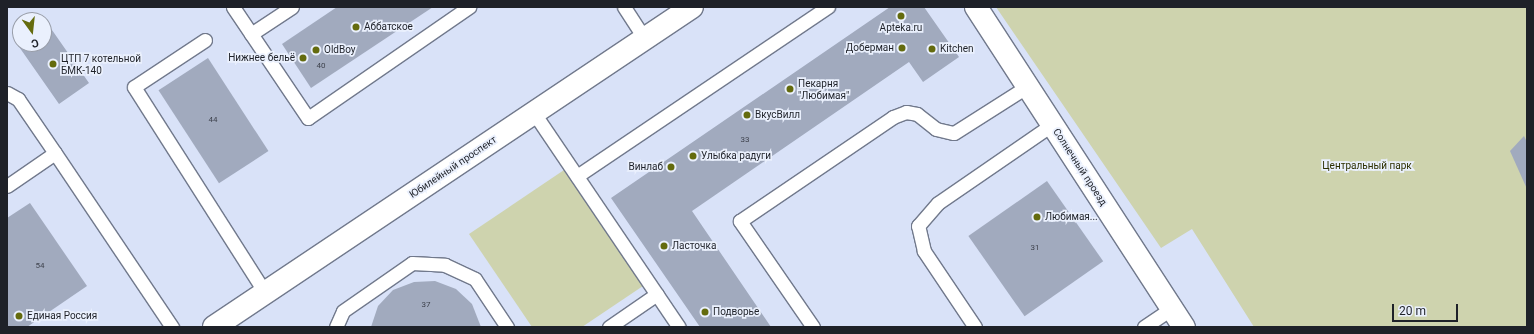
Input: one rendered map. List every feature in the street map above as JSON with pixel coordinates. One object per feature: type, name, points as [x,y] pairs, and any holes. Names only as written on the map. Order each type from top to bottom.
[{"type":"street","name":"Юбилейный проспект","points":[[214,327],[692,7]]},
{"type":"street","name":"Солнечный проезд","points":[[976,7],[1184,327]]},
{"type":"lane","points":[[233,7],[308,118],[470,7]]},
{"type":"lane","points":[[251,34],[292,7]]},
{"type":"lane","points":[[624,7],[645,38]]},
{"type":"lane","points":[[577,176],[828,7]]},
{"type":"lane","points":[[205,40],[134,87],[265,293]]},
{"type":"lane","points":[[813,327],[740,221],[893,117],[906,112],[917,114],[936,129],[954,133],[1028,86]]},
{"type":"lane","points":[[7,93],[18,99],[172,327]]},
{"type":"lane","points":[[534,113],[679,327]]},
{"type":"lane","points":[[975,327],[924,251],[918,226],[938,203],[1053,124]]},
{"type":"lane","points":[[7,186],[54,153]]},
{"type":"lane","points":[[336,327],[343,311],[412,263],[445,265],[475,279],[508,327]]},
{"type":"lane","points":[[609,327],[657,294]]},
{"type":"lane","points":[[1144,327],[1172,308]]},
{"type":"green space","name":"Центральный парк","points":[[996,7],[1527,7],[1527,327],[1254,327],[1192,229],[1161,248]]},
{"type":"green space","points":[[564,170],[643,286],[582,327],[532,327],[469,234]]},
{"type":"building","points":[[337,7],[433,7],[311,88],[282,44]]},
{"type":"building","points":[[890,7],[924,7],[959,57],[923,82],[909,62],[692,211],[771,327],[700,327],[611,198]]},
{"type":"building","name":"ЦТП 7 котельной БМК-140","points":[[52,30],[89,83],[59,104],[23,52],[52,52]]},
{"type":"building","points":[[208,58],[268,151],[219,183],[159,90]]},
{"type":"building","points":[[1524,136],[1527,142],[1527,189],[1510,151]]},
{"type":"building","points":[[1047,181],[1103,261],[1025,316],[968,236]]},
{"type":"building","points":[[30,203],[87,286],[27,327],[7,327],[7,218]]},
{"type":"building","points":[[435,281],[456,289],[472,304],[481,327],[371,327],[378,306],[393,290],[414,282]]},
{"type":"place","name":"Apteka.ru","points":[[901,16]]},
{"type":"place","name":"Аббатское","points":[[356,27]]},
{"type":"place","name":"Доберман","points":[[902,48]]},
{"type":"place","name":"Kitchen","points":[[932,49]]},
{"type":"place","name":"OldBoy","points":[[316,50]]},
{"type":"place","name":"Нижнее бельё","points":[[303,58]]},
{"type":"place","name":"ЦТП 7 котельной БМК-140","points":[[53,64]]},
{"type":"place","name":"Пекарня \"Любимая\"","points":[[790,89]]},
{"type":"place","name":"ВкусВилл","points":[[747,115]]},
{"type":"place","name":"Улыбка радуги","points":[[693,156]]},
{"type":"place","name":"Винлаб","points":[[671,167]]},
{"type":"place","name":"Любимая...","points":[[1037,217]]},
{"type":"place","name":"Ласточка","points":[[664,246]]},
{"type":"place","name":"Подворье","points":[[705,312]]},
{"type":"place","name":"Единая Россия","points":[[19,316]]}]
